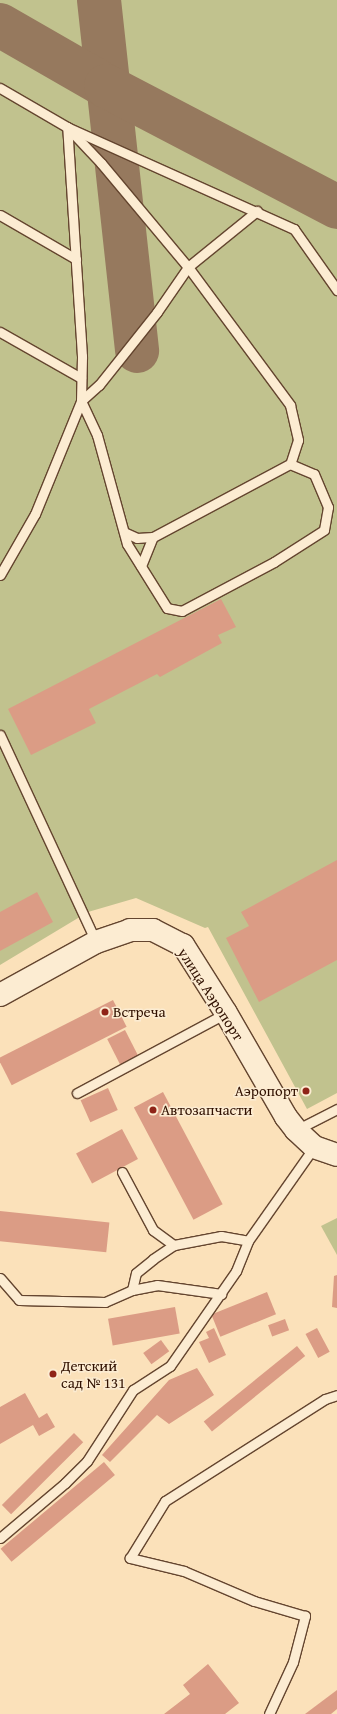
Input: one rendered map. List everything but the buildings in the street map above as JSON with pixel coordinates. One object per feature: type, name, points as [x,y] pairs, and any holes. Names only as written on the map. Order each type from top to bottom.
[{"type":"main road","name":"улица Аэропорт","points":[[0,995],[96,942],[130,930],[152,930],[183,945],[226,1013],[286,1117],[296,1130],[314,1147],[337,1155]]},
{"type":"lane","points":[[0,88],[67,127],[257,211],[294,229],[337,290]]},
{"type":"lane","points":[[0,575],[36,514],[81,401],[76,259],[67,127]]},
{"type":"lane","points":[[67,127],[101,163],[188,267],[290,405],[298,440],[290,464],[153,538],[137,538],[124,532]]},
{"type":"lane","points":[[81,401],[99,385],[157,312],[188,267],[257,211]]},
{"type":"lane","points":[[0,215],[76,259]]},
{"type":"lane","points":[[0,332],[81,378]]},
{"type":"lane","points":[[81,401],[97,435],[127,544],[167,608],[182,611],[274,562],[324,530],[328,507],[314,474],[290,464]]},
{"type":"lane","points":[[141,566],[153,538]]},
{"type":"lane","points":[[0,735],[96,942]]},
{"type":"lane","points":[[77,1093],[226,1013]]},
{"type":"lane","points":[[296,1130],[337,1109]]},
{"type":"lane","points":[[0,1538],[65,1483],[87,1461],[133,1390],[170,1366],[236,1271],[248,1241],[314,1147]]},
{"type":"lane","points":[[122,1172],[153,1230],[174,1245]]},
{"type":"lane","points":[[132,1290],[136,1273],[153,1258],[174,1245],[221,1236],[248,1241]]},
{"type":"lane","points":[[0,1278],[19,1300],[105,1302],[132,1290],[157,1285],[221,1294]]},
{"type":"lane","points":[[269,1714],[293,1662],[305,1616],[254,1601],[184,1571],[130,1558],[165,1501],[325,1399],[337,1395]]},
{"type":"green space","points":[[0,0],[337,0],[337,1093],[307,1109],[208,927],[205,928],[136,898],[88,912],[0,965]]},
{"type":"green space","points":[[337,1218],[337,1255],[321,1226]]},
{"type":"taxiway","points":[[99,0],[137,351]]},
{"type":"taxiway","points":[[0,25],[106,86],[337,207]]},
{"type":"place","name":"Встреча","points":[[105,1012]]},
{"type":"place","name":"Аэропорт","points":[[306,1091]]},
{"type":"place","name":"Автозапчасти","points":[[153,1110]]},
{"type":"place","name":"Детский сад № 131","points":[[53,1374]]}]
